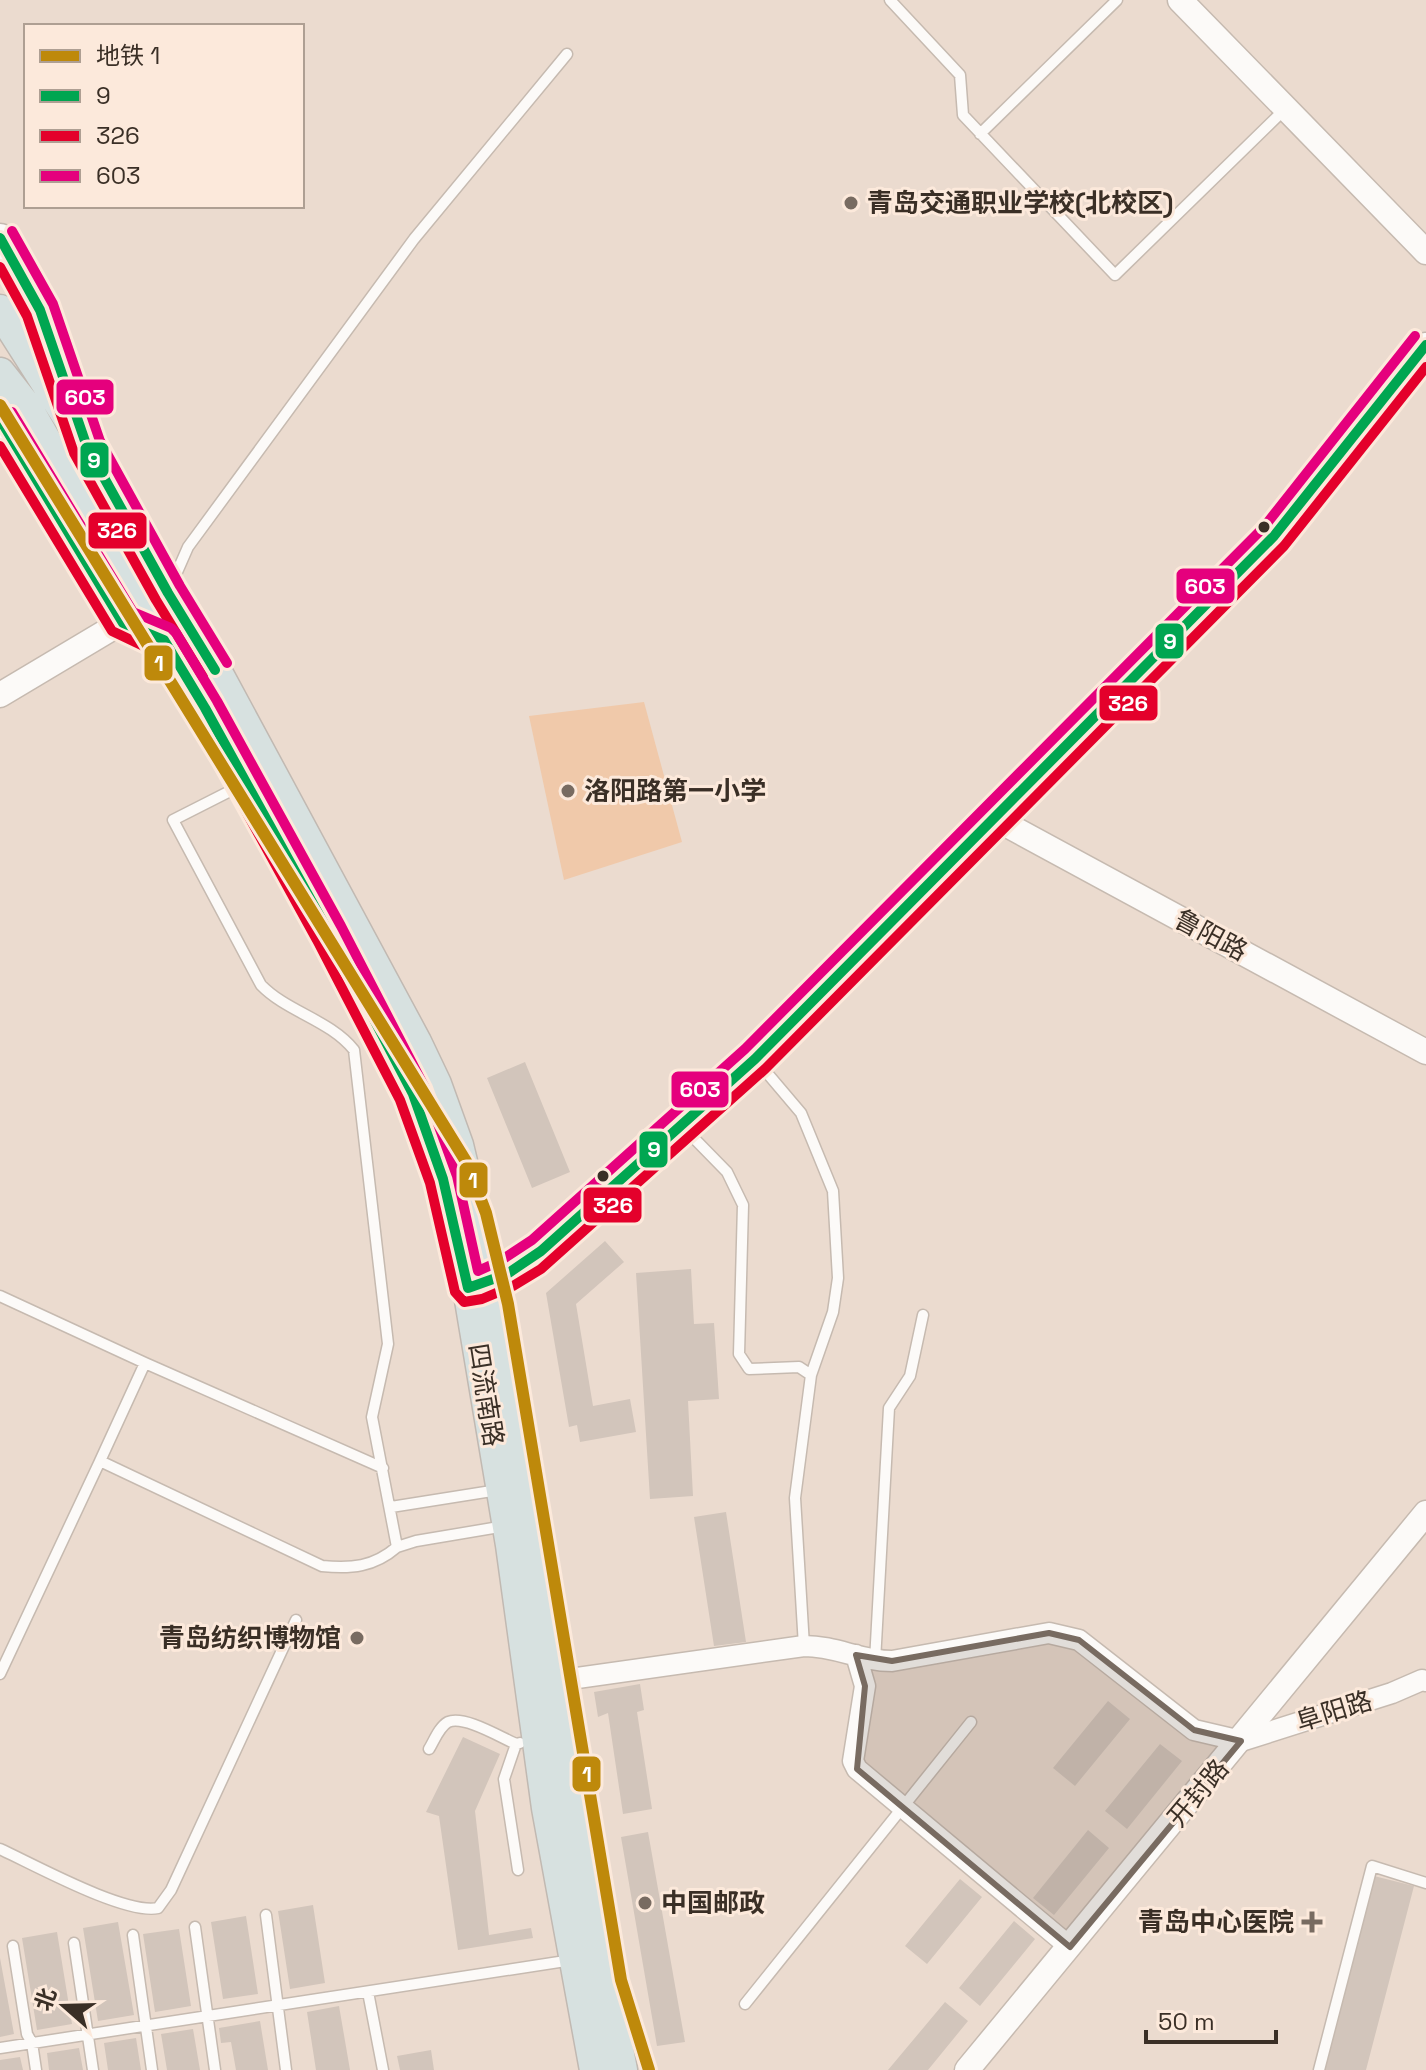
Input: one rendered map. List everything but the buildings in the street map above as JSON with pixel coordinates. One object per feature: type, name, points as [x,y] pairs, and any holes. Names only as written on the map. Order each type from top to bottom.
[{"type":"main road","name":"四流南路","points":[[0,238],[40,310],[87,447]]},
{"type":"main road","name":"四流南路","points":[[0,310],[87,447],[168,593],[219,676],[436,1084],[465,1171],[512,1487],[556,1681],[580,1851],[622,2070]]},
{"type":"main road","name":"四流南路","points":[[0,373],[26,406],[133,616]]},
{"type":"main road","name":"四流南路","points":[[0,419],[133,616],[164,640],[246,783],[413,1094],[480,1285]]},
{"type":"main road","name":"四流南路","points":[[519,1524],[527,1742],[547,1808],[595,2070]]},
{"type":"street","points":[[1180,0],[1426,252]]},
{"type":"street","points":[[480,1285],[519,1268],[541,1251],[755,1059],[1274,536],[1426,345]]},
{"type":"street","points":[[0,695],[168,593]]},
{"type":"street","name":"鲁阳路","points":[[996,819],[1426,1052]]},
{"type":"street","name":"开封路","points":[[967,2070],[1426,1513]]},
{"type":"street","points":[[556,1681],[804,1646],[827,1646],[865,1658],[892,1661],[1049,1633],[1079,1640],[1194,1730],[1241,1741]]},
{"type":"street","points":[[865,1658],[865,1686],[853,1761],[857,1769],[1070,1947]]},
{"type":"street","name":"阜阳路","points":[[1241,1741],[1426,1681]]},
{"type":"lane","points":[[890,0],[960,75],[963,115],[1115,275],[1286,108]]},
{"type":"lane","points":[[980,134],[1117,0]]},
{"type":"lane","points":[[168,593],[188,547],[414,239],[567,54]]},
{"type":"lane","points":[[246,783],[173,820],[261,985],[272,997],[344,1038],[354,1050],[388,1344],[372,1417],[397,1547]]},
{"type":"lane","points":[[755,1059],[801,1113],[833,1191],[838,1278],[833,1312],[811,1375],[795,1498],[804,1646]]},
{"type":"lane","points":[[681,1125],[727,1172],[743,1205],[739,1354],[749,1369],[799,1367],[811,1375]]},
{"type":"lane","points":[[0,1296],[383,1468]]},
{"type":"lane","points":[[865,1658],[889,1408],[914,1367],[923,1315]]},
{"type":"lane","points":[[0,1674],[145,1363]]},
{"type":"lane","points":[[100,1461],[322,1566],[353,1569],[384,1558],[397,1547],[416,1541],[519,1524]]},
{"type":"lane","points":[[391,1507],[512,1487]]},
{"type":"lane","points":[[0,1849],[101,1895],[142,1908],[158,1908],[171,1890],[296,1620]]},
{"type":"lane","points":[[429,1749],[450,1721],[464,1721],[527,1742],[504,1779],[518,1870]]},
{"type":"lane","points":[[745,2004],[971,1722]]},
{"type":"lane","points":[[1319,2070],[1372,1866],[1426,1883]]},
{"type":"lane","points":[[266,1915],[286,2070]]},
{"type":"lane","points":[[195,1927],[215,2070]]},
{"type":"lane","points":[[133,1935],[152,2070]]},
{"type":"lane","points":[[74,1943],[93,2070]]},
{"type":"lane","points":[[13,1946],[36,2070]]},
{"type":"lane","points":[[0,2048],[574,1959]]},
{"type":"lane","points":[[368,1992],[383,2070]]},
{"type":"highlighted area","points":[[1049,1633],[1079,1640],[1194,1730],[1241,1741],[1070,1947],[857,1769],[865,1686],[856,1655],[892,1661]]},
{"type":"shaded area","points":[[644,702],[682,842],[564,880],[529,716]]},
{"type":"metro line","name":"1","points":[[0,405],[467,1163],[486,1213],[508,1304],[621,1980],[649,2070]]},
{"type":"transit line","name":"603","points":[[12,231],[53,304],[100,441],[180,586],[227,663]]},
{"type":"transit line","name":"9","points":[[0,238],[40,310],[87,447],[168,593],[215,670]]},
{"type":"transit line","name":"326","points":[[0,267],[27,316],[74,453],[203,677]]},
{"type":"transit line","name":"603","points":[[12,412],[133,612],[176,633],[341,926],[425,1088],[457,1176],[478,1271],[532,1240],[745,1049],[1264,527],[1415,336]]},
{"type":"transit line","name":"9","points":[[0,419],[123,623],[164,640],[329,933],[413,1094],[443,1179],[468,1288],[507,1274],[541,1251],[755,1059],[1274,536],[1426,345]]},
{"type":"transit line","name":"326","points":[[0,446],[112,631],[154,651],[193,715],[317,940],[400,1100],[430,1183],[455,1292],[464,1302],[482,1299],[513,1286],[541,1269],[765,1069],[1284,546],[1426,367]]},
{"type":"place","name":"青岛交通职业学校(北校区)","points":[[851,203]]},
{"type":"place","name":"洛阳路第一小学","points":[[568,791]]},
{"type":"place","name":"青岛纺织博物馆","points":[[357,1638]]},
{"type":"place","name":"中国邮政","points":[[645,1903]]},
{"type":"place","name":"青岛中心医院","points":[[1312,1922]]}]
